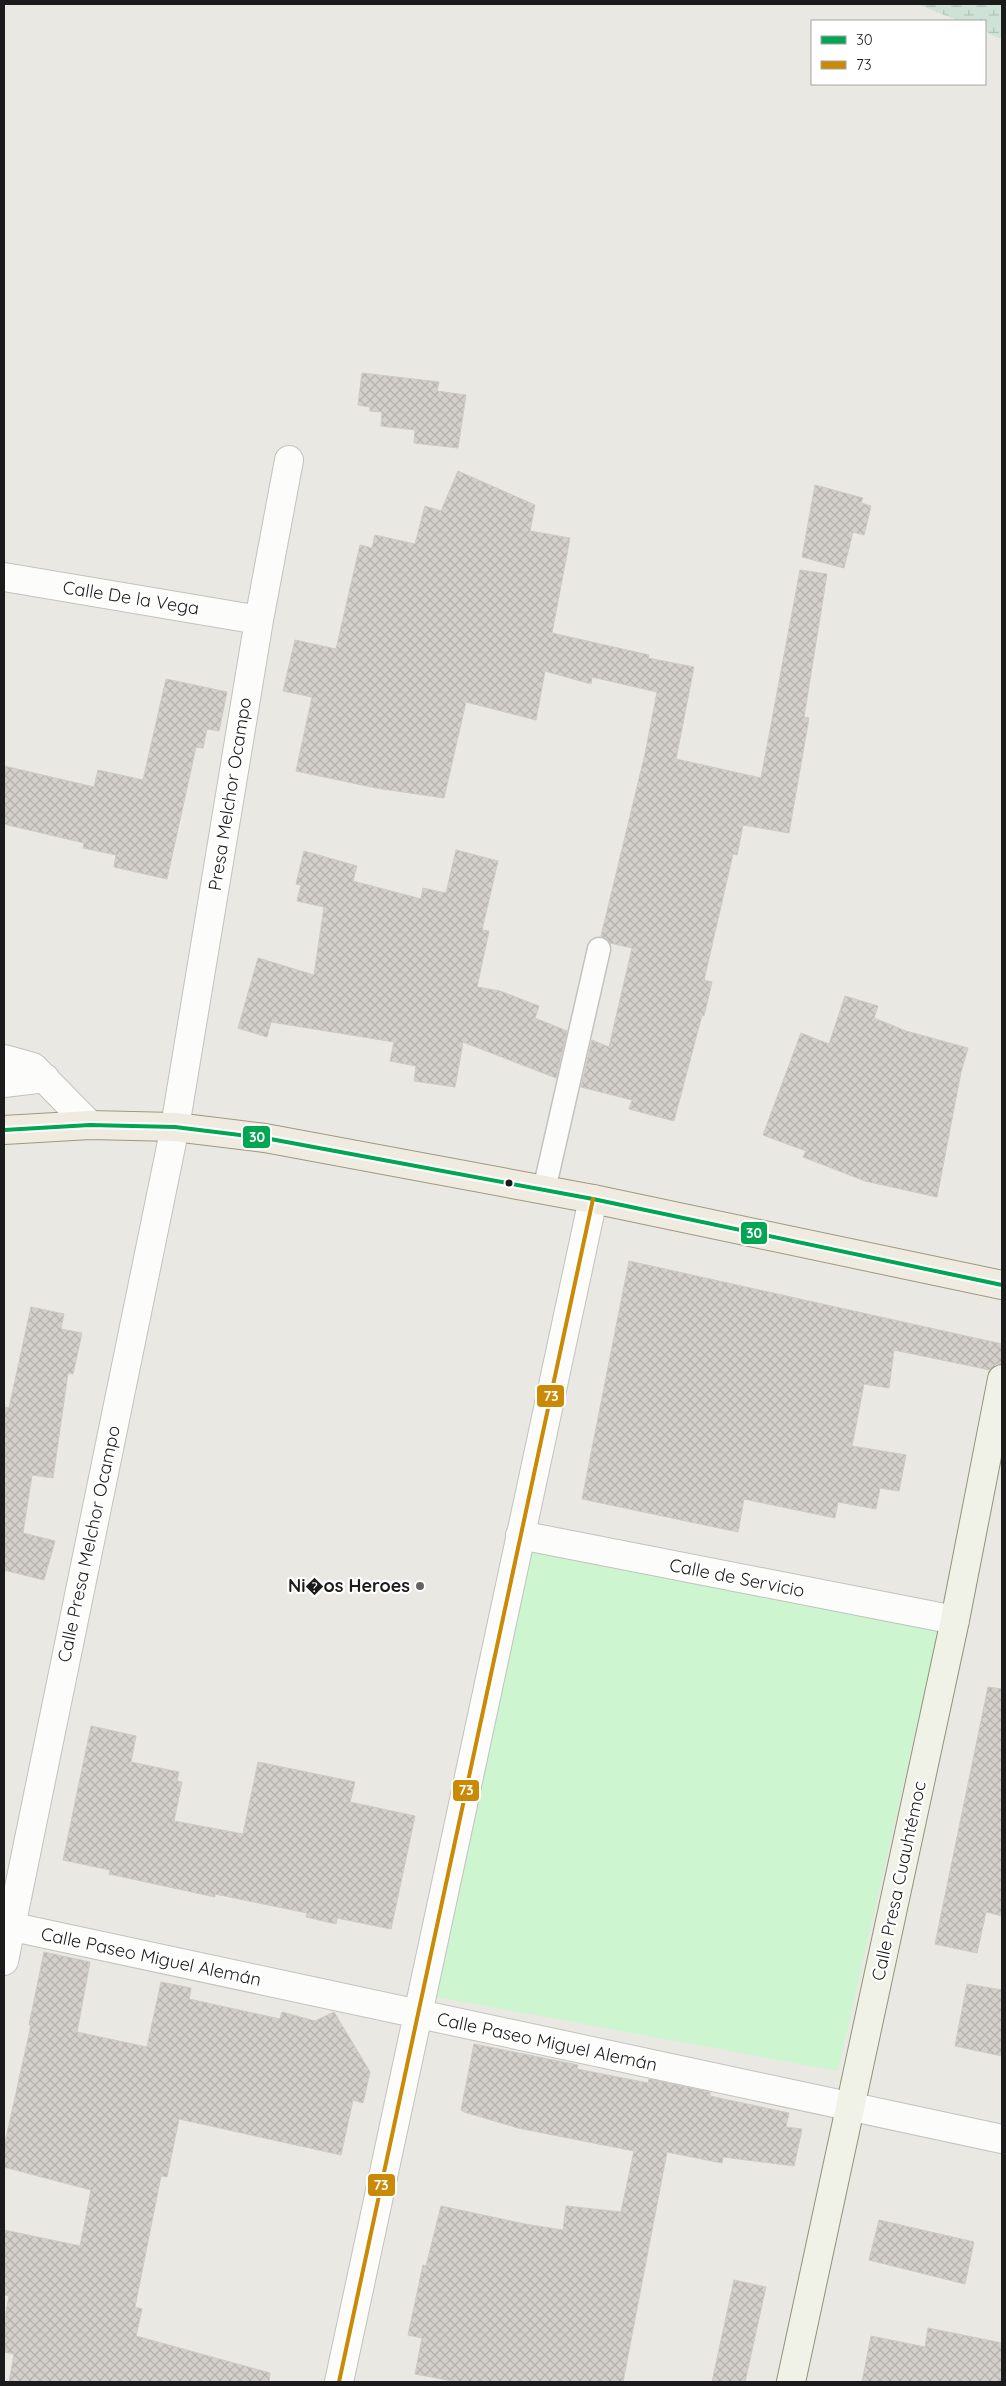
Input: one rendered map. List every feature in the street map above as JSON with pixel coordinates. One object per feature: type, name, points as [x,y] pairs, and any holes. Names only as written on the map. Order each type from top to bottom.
[{"type":"main road","points":[[4,1130],[90,1125],[175,1127],[265,1138],[592,1199],[1002,1285]]},
{"type":"street","name":"Presa Melchor Ocampo","points":[[175,1127],[258,620],[289,460]]},
{"type":"street","name":"Calle De la Vega","points":[[4,577],[258,620]]},
{"type":"street","points":[[4,1059],[33,1067],[90,1125]]},
{"type":"street","points":[[4,1083],[45,1078]]},
{"type":"street","name":"Calle Presa Melchor Ocampo","points":[[4,1961],[7,1926],[175,1127]]},
{"type":"street","points":[[339,2382],[592,1199]]},
{"type":"street","name":"Calle Presa Cuauhtémoc","points":[[791,2382],[954,1620],[1002,1379]]},
{"type":"street","name":"Calle de Servicio","points":[[520,1535],[954,1620]]},
{"type":"street","name":"Calle Paseo Miguel Alemán","points":[[7,1926],[1002,2139]]},
{"type":"lane","points":[[544,1190],[599,949]]},
{"type":"green space","points":[[917,4],[1002,4],[1002,39],[986,32],[986,20],[957,20]]},
{"type":"green space","points":[[531,1552],[938,1631],[838,2071],[437,1997]]},
{"type":"building","points":[[362,373],[439,382],[437,391],[466,395],[458,448],[414,443],[415,430],[381,426],[382,412],[370,411],[370,407],[358,405]]},
{"type":"building","points":[[458,471],[535,505],[530,531],[570,538],[552,633],[649,655],[648,658],[694,667],[676,759],[761,778],[800,570],[827,574],[804,717],[809,718],[789,833],[743,825],[737,855],[733,854],[704,980],[712,982],[674,1121],[629,1109],[632,1100],[581,1087],[592,1040],[609,1047],[632,948],[610,943],[601,936],[645,754],[657,692],[592,677],[591,684],[545,671],[536,720],[466,702],[444,798],[376,788],[296,771],[312,697],[283,691],[295,640],[336,649],[360,545],[372,548],[375,535],[415,544],[425,506],[441,511]]},
{"type":"building","points":[[815,485],[863,498],[861,503],[871,506],[864,535],[853,532],[844,568],[802,557]]},
{"type":"building","points":[[166,679],[227,692],[219,731],[207,729],[203,748],[196,747],[167,879],[114,867],[116,855],[83,848],[84,843],[4,824],[4,766],[94,787],[98,770],[143,780]]},
{"type":"building","points":[[456,850],[498,861],[482,930],[489,931],[477,987],[500,991],[539,1006],[535,1018],[567,1031],[556,1078],[463,1042],[455,1087],[414,1081],[416,1066],[390,1061],[394,1042],[271,1022],[267,1037],[238,1028],[258,958],[314,975],[324,907],[297,901],[301,885],[296,884],[304,851],[357,866],[353,881],[421,899],[423,888],[446,893]]},
{"type":"building","points":[[845,996],[878,1006],[874,1018],[906,1031],[968,1048],[961,1072],[937,1197],[865,1181],[803,1157],[806,1151],[763,1135],[801,1033],[829,1044]]},
{"type":"building","points":[[629,1261],[1002,1344],[1002,1364],[996,1364],[990,1370],[894,1350],[889,1388],[864,1384],[852,1446],[906,1455],[899,1491],[880,1488],[876,1509],[838,1502],[835,1518],[744,1499],[738,1532],[582,1499]]},
{"type":"building","points":[[31,1307],[64,1314],[61,1329],[82,1333],[73,1374],[68,1373],[53,1478],[32,1475],[23,1533],[55,1541],[44,1580],[4,1570],[4,1407],[9,1408]]},
{"type":"building","points":[[988,1687],[1002,1689],[1002,1916],[986,1912],[977,1953],[935,1944]]},
{"type":"building","points":[[91,1726],[136,1736],[131,1762],[179,1772],[177,1781],[182,1782],[174,1821],[243,1834],[258,1762],[355,1782],[350,1802],[415,1816],[391,1929],[337,1918],[336,1924],[306,1917],[307,1913],[215,1894],[215,1897],[109,1874],[110,1870],[63,1860]]},
{"type":"building","points":[[44,1952],[90,1962],[77,2032],[147,2047],[161,1982],[191,1988],[189,1999],[280,2019],[282,2012],[315,2021],[334,2012],[370,2072],[363,2103],[353,2100],[341,2155],[179,2119],[167,2177],[161,2176],[135,2307],[142,2309],[136,2336],[270,2373],[269,2382],[9,2382],[14,2354],[4,2352],[4,2323],[9,2296],[4,2295],[4,2230],[80,2246],[91,2190],[4,2167],[4,2147],[31,2025],[29,2025]]},
{"type":"building","points":[[967,1984],[1002,1990],[1002,2056],[955,2046]]},
{"type":"building","points":[[474,2044],[578,2065],[577,2069],[648,2083],[649,2079],[710,2092],[710,2096],[789,2113],[786,2127],[802,2129],[794,2166],[723,2157],[722,2163],[667,2152],[623,2382],[458,2382],[415,2374],[422,2338],[408,2335],[423,2265],[426,2266],[441,2206],[563,2230],[566,2206],[621,2212],[634,2151],[518,2128],[461,2110]]},
{"type":"building","points":[[879,2220],[974,2242],[965,2284],[869,2260]]},
{"type":"building","points":[[734,2280],[766,2287],[745,2382],[712,2382]]},
{"type":"building","points":[[928,2328],[1002,2343],[1002,2382],[862,2382],[871,2336],[925,2347]]},
{"type":"transit line","name":"30","points":[[4,1130],[90,1125],[175,1127],[265,1138],[593,1199],[1002,1285]]},
{"type":"transit line","name":"73","points":[[339,2382],[593,1199]]},
{"type":"place","name":"Ni�os Heroes","points":[[420,1586]]}]
